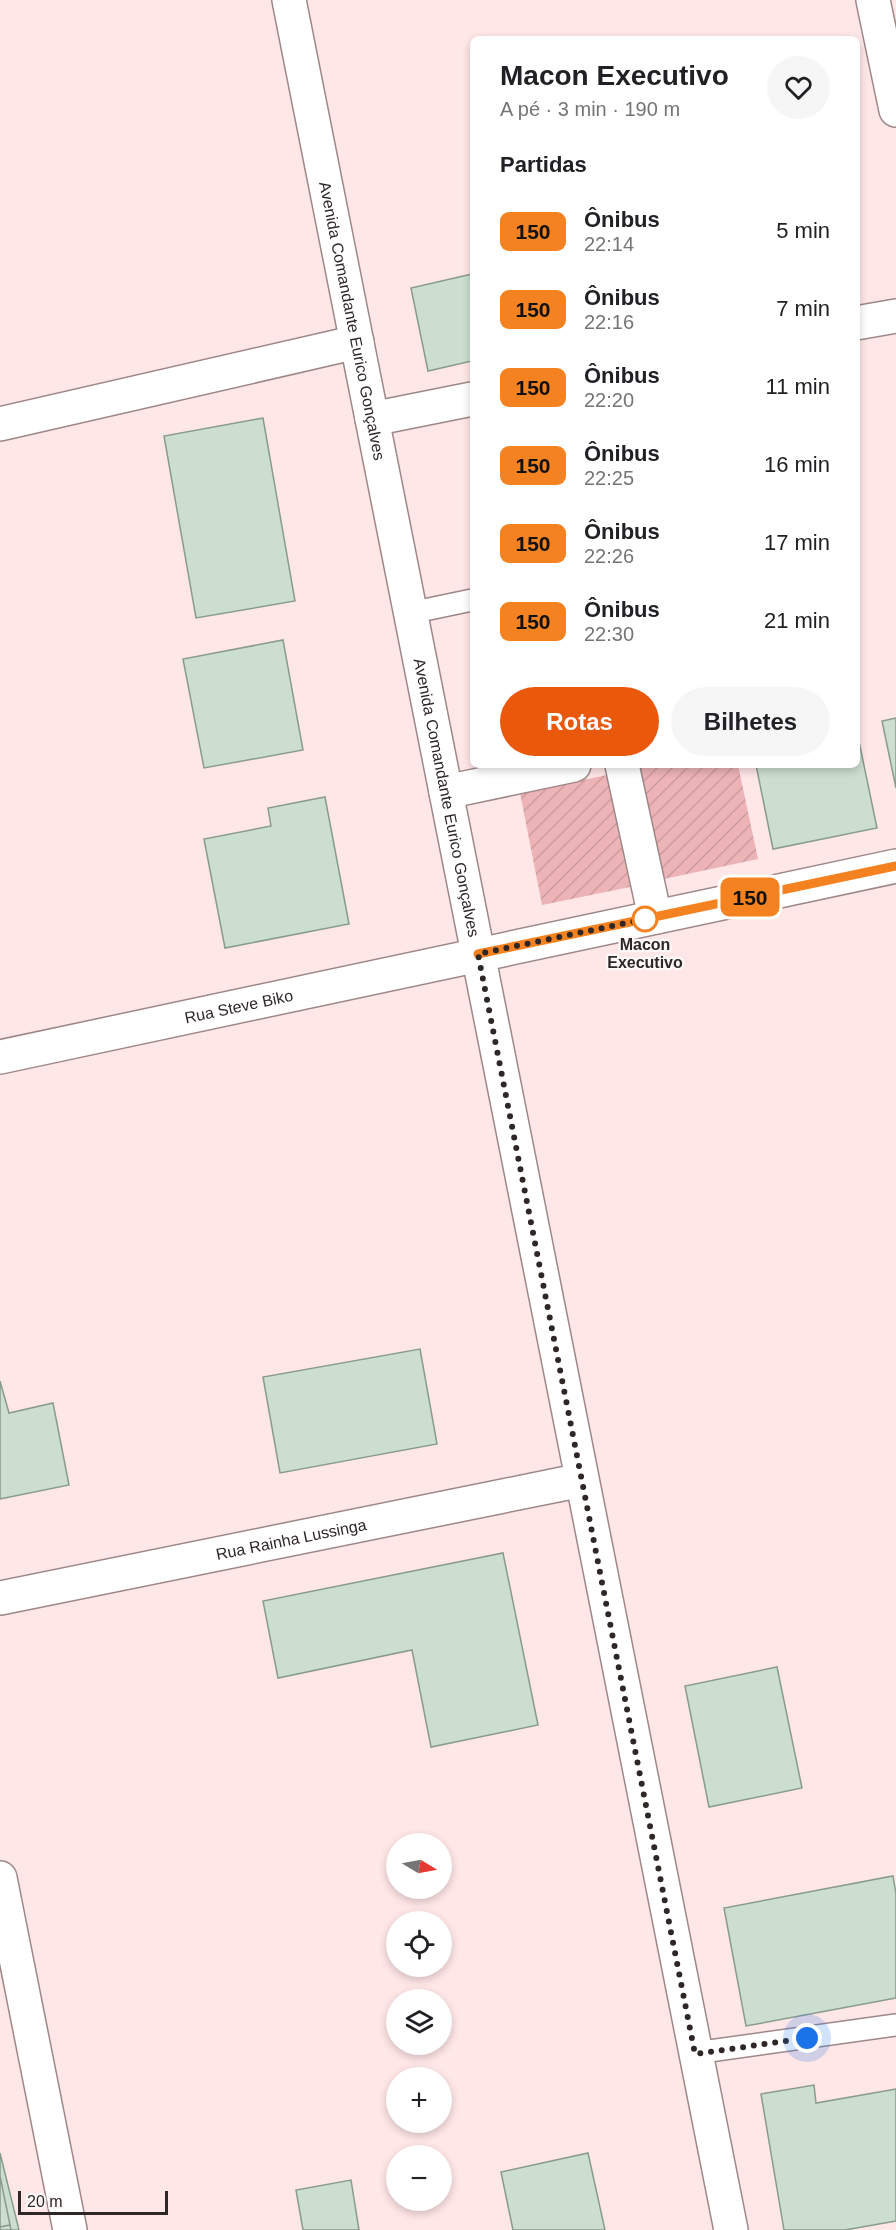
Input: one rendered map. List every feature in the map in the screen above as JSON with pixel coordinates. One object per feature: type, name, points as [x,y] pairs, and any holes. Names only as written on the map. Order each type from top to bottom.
[{"type":"street","name":"Avenida Comandante Eurico Gonçalves","points":[[289,0],[731,2230]]},
{"type":"street","points":[[873,0],[896,110]]},
{"type":"street","points":[[860,323],[896,316]]},
{"type":"street","points":[[0,424],[357,342]]},
{"type":"street","points":[[372,419],[470,399]]},
{"type":"street","points":[[446,792],[560,768]]},
{"type":"street","points":[[623,768],[655,917]]},
{"type":"street","name":"Rua Steve Biko","points":[[0,1057],[896,866]]},
{"type":"street","name":"Rua Rainha Lussinga","points":[[0,1598],[582,1479]]},
{"type":"street","points":[[0,1878],[70,2230]]},
{"type":"lane","points":[[410,613],[470,600]]},
{"type":"lane","points":[[695,2054],[896,2025]]},
{"type":"shaded area","points":[[636,768],[739,768],[758,859],[659,880]]},
{"type":"shaded area","points":[[607,775],[630,887],[542,905],[520,793]]},
{"type":"building","points":[[470,274],[470,361],[428,371],[411,288]]},
{"type":"building","points":[[263,418],[295,601],[196,618],[164,436]]},
{"type":"building","points":[[283,640],[303,750],[204,768],[183,659]]},
{"type":"building","points":[[896,718],[896,788],[882,721]]},
{"type":"building","points":[[860,746],[877,828],[773,849],[757,768],[860,768]]},
{"type":"building","points":[[325,797],[349,924],[225,948],[204,839],[271,826],[268,808]]},
{"type":"building","points":[[420,1349],[437,1444],[280,1473],[263,1377]]},
{"type":"building","points":[[0,1381],[9,1413],[53,1403],[69,1485],[0,1499]]},
{"type":"building","points":[[503,1553],[538,1725],[431,1747],[412,1650],[278,1678],[263,1601]]},
{"type":"building","points":[[777,1667],[802,1788],[709,1807],[685,1686]]},
{"type":"building","points":[[893,1876],[896,1894],[896,1998],[746,2026],[724,1908]]},
{"type":"building","points":[[814,2085],[816,2103],[896,2089],[896,2221],[845,2230],[784,2230],[761,2094]]},
{"type":"building","points":[[0,2153],[19,2230],[0,2230]]},
{"type":"building","points":[[588,2153],[605,2230],[513,2230],[501,2172]]},
{"type":"building","points":[[0,2176],[10,2225],[0,2227]]},
{"type":"building","points":[[351,2180],[359,2230],[303,2230],[296,2190]]},
{"type":"building","points":[[10,2225],[11,2230],[0,2230],[0,2227]]},
{"type":"bus line","name":"150","points":[[478,954],[896,866]]},
{"type":"place","name":"Macon Executivo","points":[[645,919]]},
{"type":"route","points":[[645,919],[655,917],[478,954],[695,2054],[807,2038]]}]
